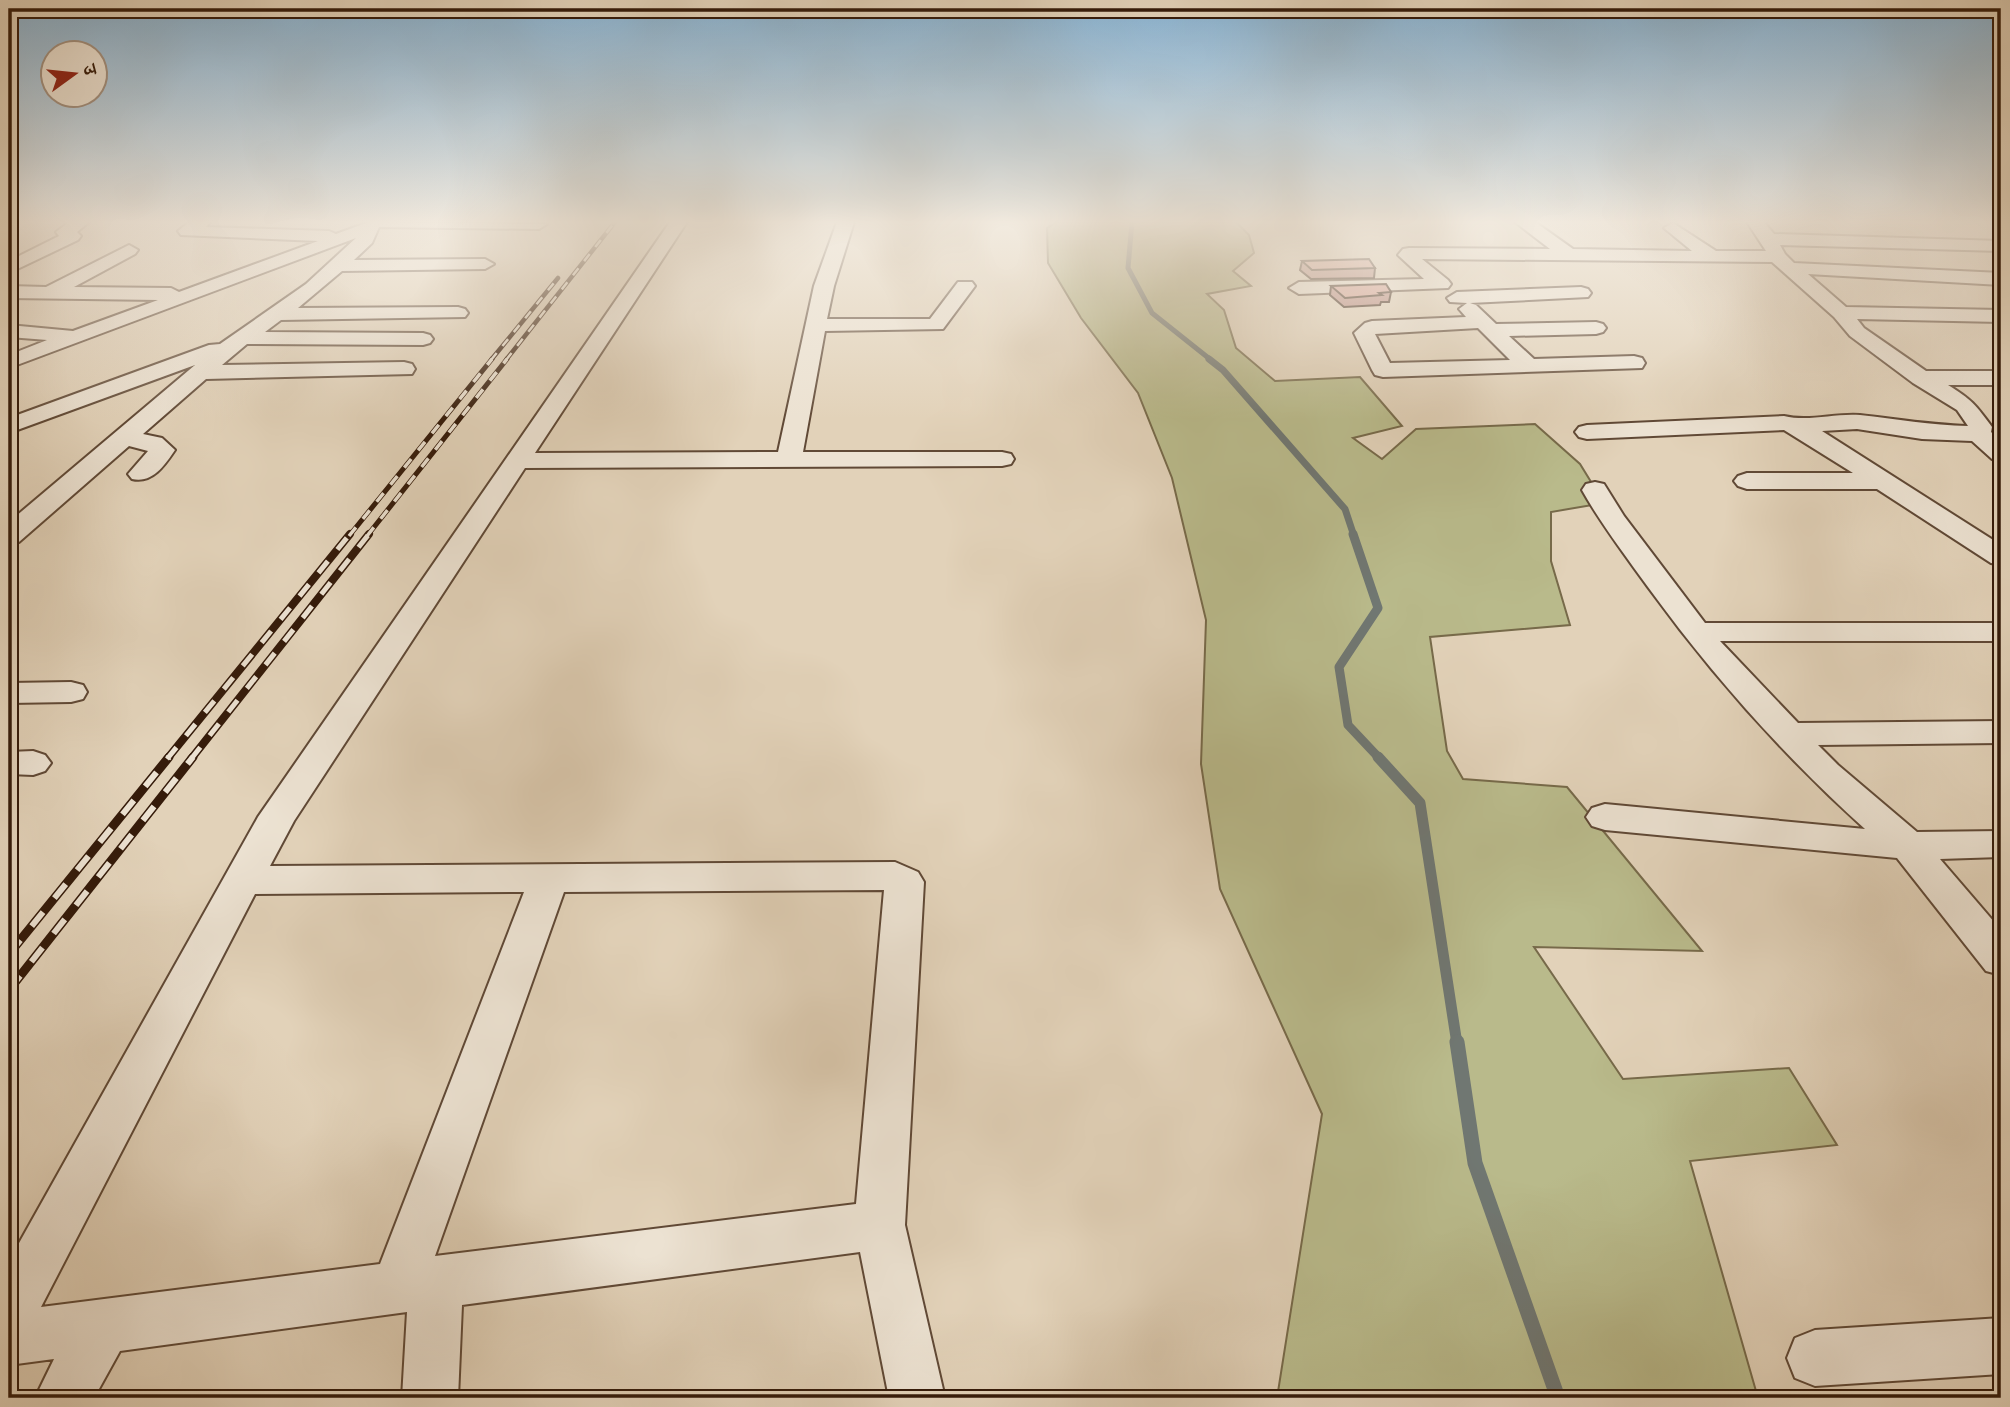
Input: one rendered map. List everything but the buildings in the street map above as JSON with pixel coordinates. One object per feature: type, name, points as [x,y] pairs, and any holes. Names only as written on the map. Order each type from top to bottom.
[{"type":"street","points":[[50,292],[58,288]]},
{"type":"street","points":[[9,362],[211,288]]},
{"type":"street","points":[[9,536],[201,372],[314,288]]},
{"type":"street","points":[[9,1313],[277,817],[635,288]]},
{"type":"street","points":[[789,459],[824,288]]},
{"type":"street","points":[[816,325],[936,326],[964,288]]},
{"type":"street","points":[[1299,288],[1581,293]]},
{"type":"street","points":[[1445,288],[1529,366]]},
{"type":"street","points":[[1814,288],[1857,331],[1921,378],[1965,405],[1980,427],[1978,434]]},
{"type":"street","points":[[9,292],[192,295]]},
{"type":"street","points":[[278,314],[458,313]]},
{"type":"street","points":[[1841,313],[2001,316]]},
{"type":"street","points":[[1596,328],[1372,327],[1364,332],[1382,370],[1634,363]]},
{"type":"street","points":[[9,331],[76,337]]},
{"type":"street","points":[[1950,335],[2001,334]]},
{"type":"street","points":[[9,426],[237,343],[423,339]]},
{"type":"street","points":[[201,372],[404,369]]},
{"type":"street","points":[[1921,378],[2001,378]]},
{"type":"street","points":[[1587,432],[1857,422],[1922,432],[1978,434],[2001,454]]},
{"type":"street","points":[[1797,426],[2001,557]]},
{"type":"street","points":[[124,438],[153,443],[163,450],[141,474]]},
{"type":"street","points":[[518,461],[1002,459]]},
{"type":"street","points":[[1747,481],[1884,481]]},
{"type":"street","points":[[1595,490],[1612,519],[1696,632],[1825,773],[1908,846],[2001,959]]},
{"type":"street","points":[[1696,632],[2001,632]]},
{"type":"street","points":[[9,693],[71,692]]},
{"type":"street","points":[[1788,734],[2001,732]]},
{"type":"street","points":[[1605,817],[1908,846],[2001,844]]},
{"type":"street","points":[[243,880],[895,876],[904,882],[880,1225],[917,1398]]},
{"type":"street","points":[[430,1398],[417,1285],[549,878]]},
{"type":"street","points":[[9,1338],[880,1225]]},
{"type":"street","points":[[63,1398],[104,1325]]},
{"type":"street","points":[[1815,1358],[2001,1346]]},
{"type":"green space","points":[[1063,288],[1242,288],[1207,294],[1224,310],[1236,348],[1275,381],[1360,377],[1402,426],[1353,438],[1382,459],[1416,429],[1535,424],[1580,464],[1604,503],[1551,512],[1551,561],[1570,625],[1430,637],[1447,751],[1463,779],[1567,787],[1702,951],[1534,947],[1623,1079],[1789,1068],[1837,1145],[1690,1161],[1758,1398],[1277,1398],[1322,1114],[1220,889],[1201,764],[1206,620],[1172,478],[1138,393],[1081,318]]},
{"type":"waterway","points":[[1138,288],[1152,313],[1211,360]]},
{"type":"waterway","points":[[1209,359],[1223,370],[1345,509],[1354,536]]},
{"type":"waterway","points":[[1353,534],[1378,608],[1339,667],[1348,725],[1380,759]]},
{"type":"waterway","points":[[1378,757],[1420,803],[1457,1044]]},
{"type":"waterway","points":[[1457,1042],[1475,1163],[1558,1398]]},
{"type":"railway","points":[[491,360],[550,288]]},
{"type":"railway","points":[[506,360],[563,288]]},
{"type":"railway","points":[[349,536],[492,359]]},
{"type":"railway","points":[[367,536],[507,359]]},
{"type":"railway","points":[[167,759],[350,534]]},
{"type":"railway","points":[[191,759],[369,534]]},
{"type":"railway","points":[[9,954],[169,757]]},
{"type":"railway","points":[[9,990],[193,757]]}]
